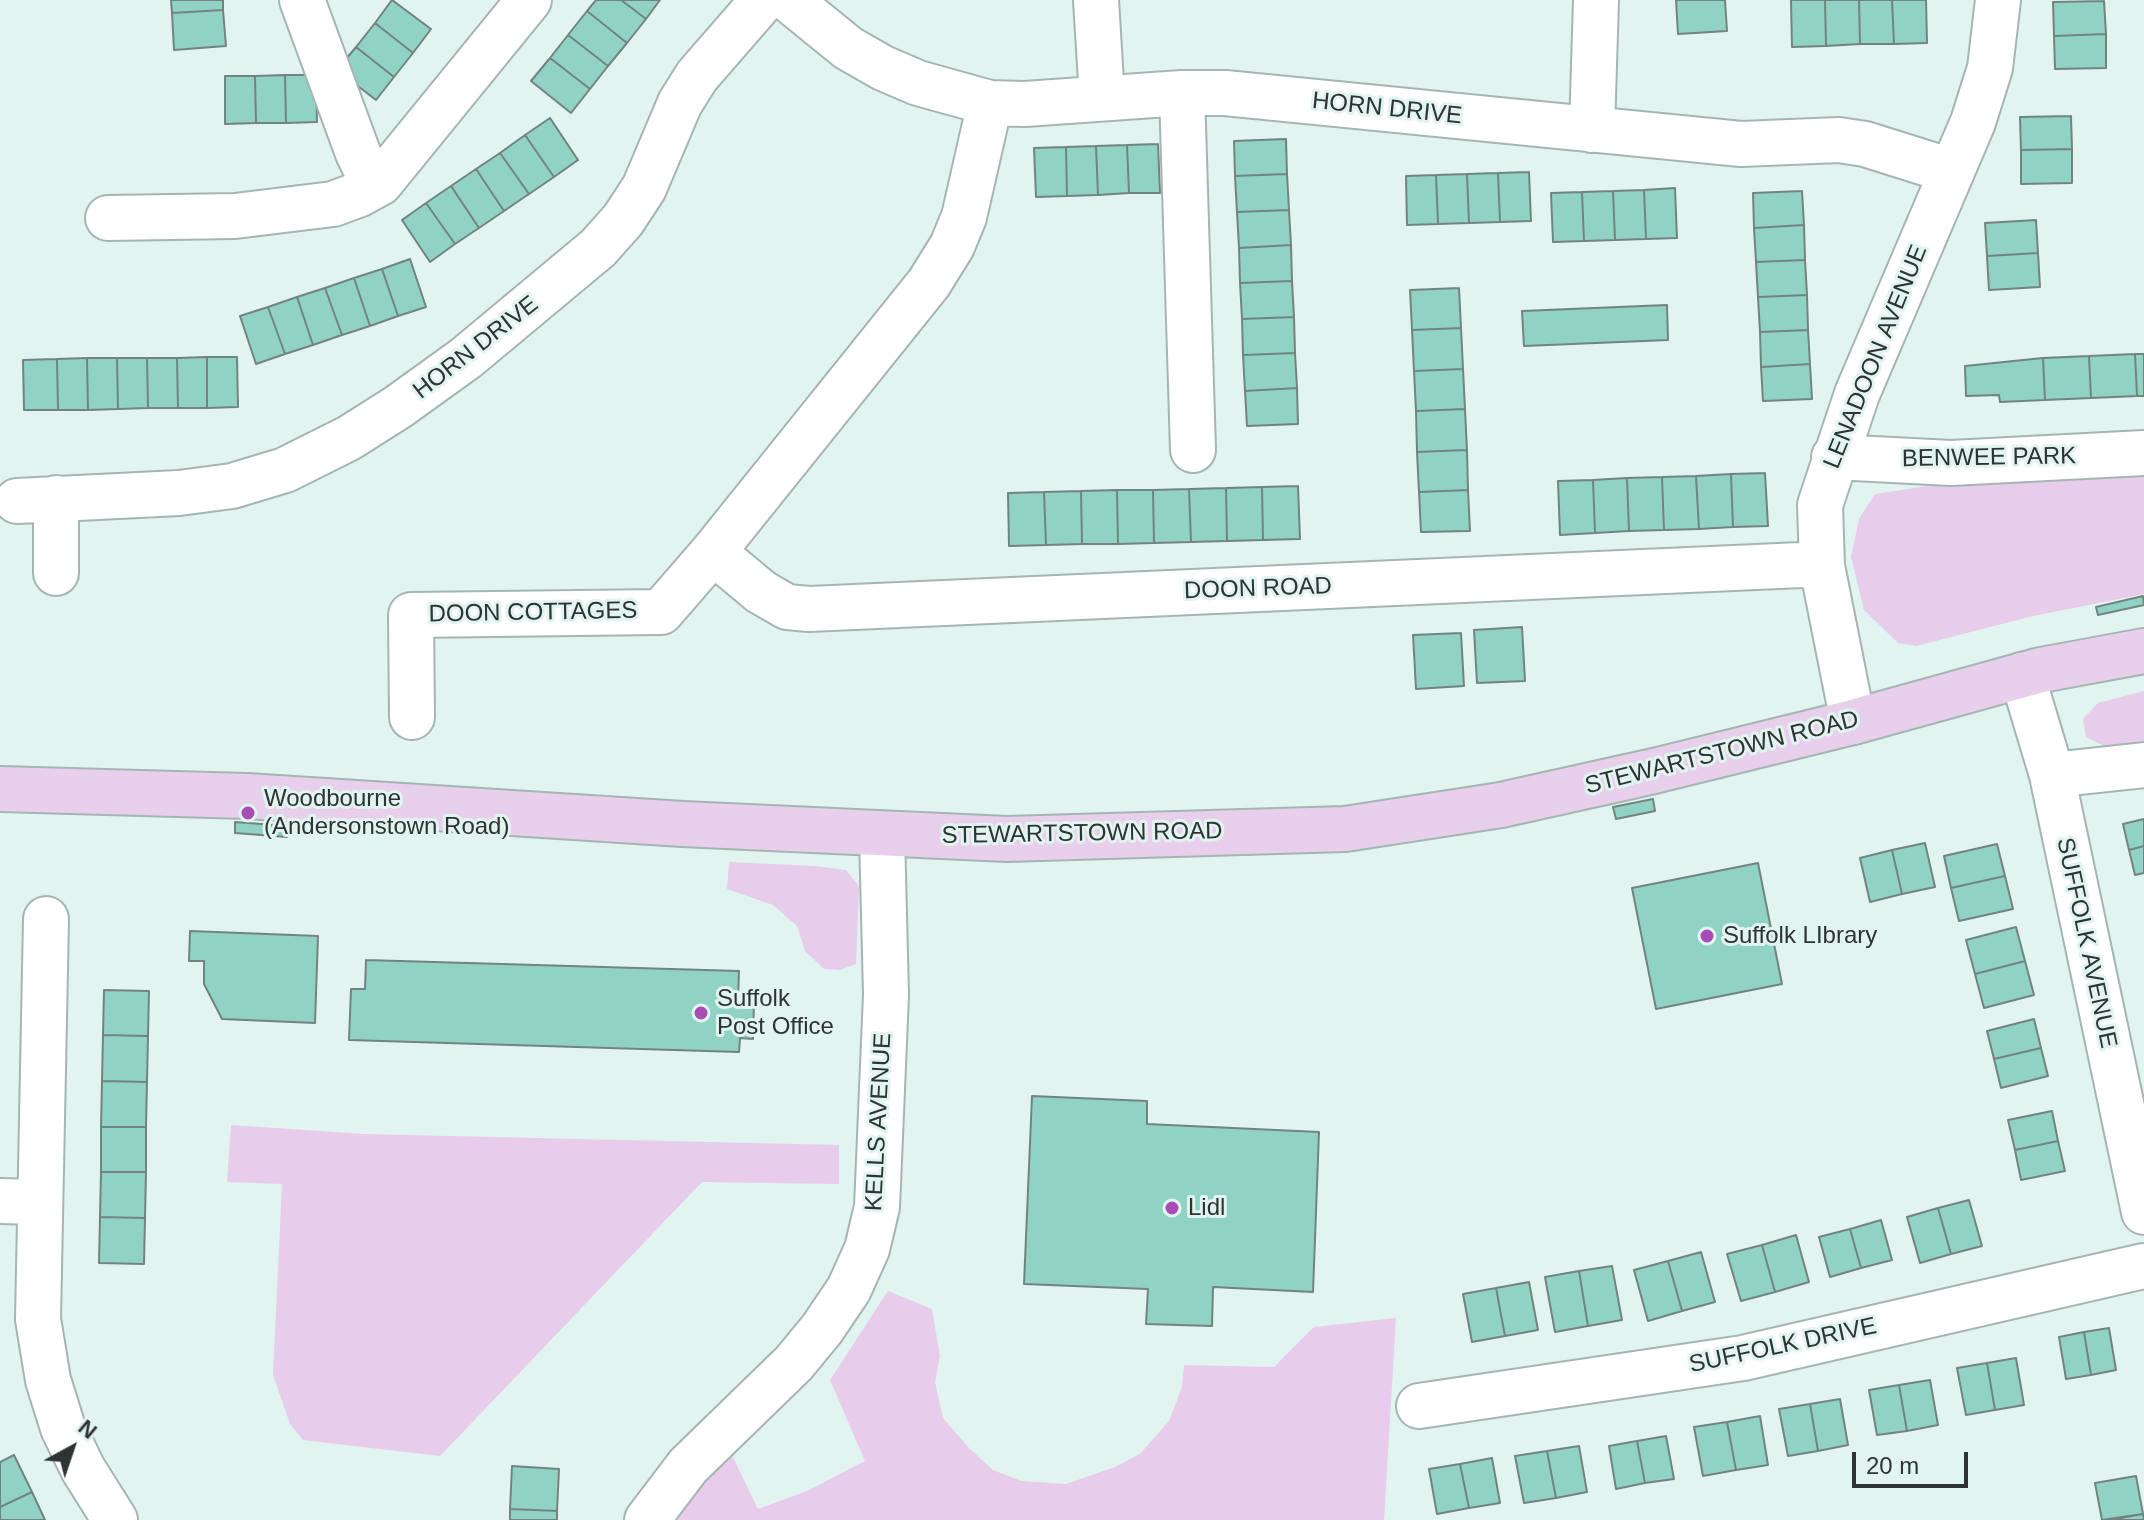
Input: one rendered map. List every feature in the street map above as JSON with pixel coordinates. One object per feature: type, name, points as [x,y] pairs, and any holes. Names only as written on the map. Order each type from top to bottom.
[{"type":"main road","name":"STEWARTSTOWN ROAD","points":[[0,789],[247,796],[1007,839],[1345,829],[1501,805],[1669,768],[2022,675],[2106,656],[2144,651]]},
{"type":"street","points":[[108,218],[235,216],[333,204],[360,194],[380,183],[529,0]]},
{"type":"street","name":"HORN DRIVE","points":[[56,573],[37,500],[179,493],[232,486],[285,470],[349,438],[466,358],[598,248],[623,220],[644,188],[680,103],[697,76],[763,0]]},
{"type":"street","name":"HORN DRIVE","points":[[789,0],[848,48],[883,68],[918,83],[990,103],[1025,104],[1182,93],[1279,97],[1741,144],[1839,140],[1865,144],[1951,171]]},
{"type":"street","points":[[1096,0],[1102,98]]},
{"type":"street","points":[[1592,130],[1596,0]]},
{"type":"street","name":"LENADOON AVENUE","points":[[1853,722],[1822,566],[1820,505],[1857,394],[1973,122],[1990,68],[1998,0]]},
{"type":"street","points":[[305,6],[358,153],[374,186]]},
{"type":"street","points":[[1182,93],[1193,450]]},
{"type":"street","points":[[713,552],[929,283],[952,246],[972,188],[990,103]]},
{"type":"street","name":"BENWEE PARK","points":[[1834,457],[1951,463],[2144,453]]},
{"type":"street","name":"DOON ROAD","points":[[713,552],[761,592],[787,607],[809,609],[1822,566]]},
{"type":"street","name":"DOON COTTAGES","points":[[412,717],[411,615],[661,612],[713,552]]},
{"type":"street","name":"SUFFOLK AVENUE","points":[[2022,675],[2052,775],[2138,1155],[2144,1212]]},
{"type":"street","points":[[2052,775],[2144,765]]},
{"type":"street","points":[[0,805],[64,791]]},
{"type":"street","name":"KELLS AVENUE","points":[[647,1520],[688,1466],[783,1374],[813,1340],[849,1289],[867,1249],[877,1207],[886,995],[882,834]]},
{"type":"street","points":[[46,919],[20,1202],[48,1380],[63,1428],[91,1483],[115,1520]]},
{"type":"street","name":"SUFFOLK DRIVE","points":[[1419,1406],[1743,1358],[2144,1266]]},
{"type":"shaded area","points":[[2144,469],[2144,594],[2033,616],[1916,646],[1898,643],[1864,610],[1851,557],[1859,519],[1875,494],[1928,486]]},
{"type":"shaded area","points":[[2144,691],[2144,746],[2135,749],[2104,746],[2086,737],[2083,719],[2098,703]]},
{"type":"shaded area","points":[[729,862],[846,870],[859,886],[856,964],[840,970],[824,969],[805,951],[797,926],[773,905],[727,889]]},
{"type":"shaded area","points":[[231,1125],[364,1134],[839,1145],[839,1184],[702,1182],[440,1456],[303,1440],[290,1424],[273,1375],[282,1184],[227,1182]]},
{"type":"shaded area","points":[[888,1291],[932,1309],[940,1356],[935,1382],[943,1418],[970,1449],[993,1470],[1021,1481],[1066,1484],[1115,1467],[1140,1454],[1169,1421],[1182,1387],[1184,1365],[1274,1367],[1314,1327],[1396,1318],[1384,1520],[673,1520],[729,1449],[758,1509],[807,1491],[865,1461],[830,1380]]},
{"type":"building","points":[[171,0],[223,0],[223,10],[172,13]]},
{"type":"building","points":[[392,0],[431,29],[413,53],[375,23]]},
{"type":"building","points":[[596,0],[621,0],[646,19],[627,43],[587,11]]},
{"type":"building","points":[[621,0],[660,0],[646,19]]},
{"type":"building","points":[[1676,0],[1725,0],[1727,31],[1678,34]]},
{"type":"building","points":[[1791,0],[1825,0],[1826,46],[1792,47]]},
{"type":"building","points":[[1825,0],[1859,0],[1860,44],[1826,46]]},
{"type":"building","points":[[1859,0],[1892,0],[1894,44],[1860,44]]},
{"type":"building","points":[[1892,0],[1926,0],[1927,43],[1894,44]]},
{"type":"building","points":[[2104,1],[2106,34],[2054,36],[2053,2]]},
{"type":"building","points":[[223,10],[226,46],[174,50],[172,13]]},
{"type":"building","points":[[587,11],[627,43],[608,66],[568,35]]},
{"type":"building","points":[[375,23],[413,53],[394,77],[356,47]]},
{"type":"building","points":[[2106,34],[2106,68],[2055,69],[2054,36]]},
{"type":"building","points":[[568,35],[608,66],[590,89],[550,58]]},
{"type":"building","points":[[356,47],[394,77],[376,100],[337,70]]},
{"type":"building","points":[[550,58],[590,89],[571,113],[531,81]]},
{"type":"building","points":[[285,75],[316,75],[317,122],[286,123]]},
{"type":"building","points":[[285,75],[286,123],[256,123],[255,76]]},
{"type":"building","points":[[225,76],[255,76],[256,123],[225,124]]},
{"type":"building","points":[[2071,116],[2072,149],[2021,150],[2020,117]]},
{"type":"building","points":[[550,118],[578,160],[554,177],[525,135]]},
{"type":"building","points":[[525,135],[554,177],[529,194],[500,153]]},
{"type":"building","points":[[1286,139],[1287,174],[1235,176],[1234,141]]},
{"type":"building","points":[[1158,144],[1160,193],[1129,193],[1127,145]]},
{"type":"building","points":[[1127,145],[1129,193],[1098,195],[1096,146]]},
{"type":"building","points":[[1096,146],[1098,195],[1067,196],[1066,147]]},
{"type":"building","points":[[1066,147],[1067,196],[1036,197],[1034,148]]},
{"type":"building","points":[[2072,149],[2072,183],[2021,184],[2021,150]]},
{"type":"building","points":[[500,153],[529,194],[504,211],[476,169]]},
{"type":"building","points":[[476,169],[504,211],[479,228],[451,186]]},
{"type":"building","points":[[1529,172],[1531,221],[1500,222],[1498,173]]},
{"type":"building","points":[[1498,173],[1500,222],[1469,223],[1467,174]]},
{"type":"building","points":[[1287,174],[1289,210],[1237,212],[1235,176]]},
{"type":"building","points":[[1467,174],[1469,223],[1438,224],[1436,175]]},
{"type":"building","points":[[1436,175],[1438,224],[1407,225],[1406,176]]},
{"type":"building","points":[[451,186],[479,228],[455,244],[426,203]]},
{"type":"building","points":[[1675,188],[1677,238],[1646,239],[1644,190]]},
{"type":"building","points":[[1644,190],[1646,239],[1615,240],[1613,191]]},
{"type":"building","points":[[1613,191],[1615,240],[1584,241],[1582,192]]},
{"type":"building","points":[[1802,191],[1804,225],[1754,228],[1753,193]]},
{"type":"building","points":[[1582,192],[1584,241],[1553,242],[1551,193]]},
{"type":"building","points":[[426,203],[455,244],[430,262],[402,220]]},
{"type":"building","points":[[1289,210],[1291,245],[1239,248],[1237,212]]},
{"type":"building","points":[[2036,220],[2038,253],[1987,256],[1985,223]]},
{"type":"building","points":[[1804,225],[1805,260],[1756,262],[1754,228]]},
{"type":"building","points":[[1291,245],[1292,281],[1240,283],[1239,248]]},
{"type":"building","points":[[2038,253],[2040,287],[1989,290],[1987,256]]},
{"type":"building","points":[[410,259],[426,307],[398,316],[382,269]]},
{"type":"building","points":[[1805,260],[1807,295],[1758,297],[1756,262]]},
{"type":"building","points":[[382,269],[398,316],[370,326],[354,278]]},
{"type":"building","points":[[354,278],[370,326],[342,335],[325,288]]},
{"type":"building","points":[[1292,281],[1294,317],[1242,319],[1240,283]]},
{"type":"building","points":[[325,288],[342,335],[313,345],[297,297]]},
{"type":"building","points":[[1459,288],[1461,328],[1412,330],[1410,290]]},
{"type":"building","points":[[1807,295],[1808,330],[1760,332],[1758,297]]},
{"type":"building","points":[[297,297],[313,345],[285,354],[268,307]]},
{"type":"building","points":[[1667,305],[1668,340],[1524,346],[1522,311]]},
{"type":"building","points":[[268,307],[285,354],[256,364],[240,316]]},
{"type":"building","points":[[1294,317],[1295,353],[1243,355],[1242,319]]},
{"type":"building","points":[[1461,328],[1463,369],[1414,371],[1412,330]]},
{"type":"building","points":[[1808,330],[1810,364],[1761,367],[1760,332]]},
{"type":"building","points":[[1295,353],[1297,388],[1245,391],[1243,355]]},
{"type":"building","points":[[2135,354],[2137,396],[2091,398],[2089,356]]},
{"type":"building","points":[[2135,354],[2144,354],[2144,396],[2137,396]]},
{"type":"building","points":[[2089,356],[2091,398],[2045,400],[2043,358]]},
{"type":"building","points":[[207,357],[237,357],[238,407],[207,408]]},
{"type":"building","points":[[207,357],[207,408],[178,408],[177,358]]},
{"type":"building","points":[[87,358],[117,358],[118,409],[88,410]]},
{"type":"building","points":[[87,358],[88,410],[58,410],[57,359]]},
{"type":"building","points":[[117,358],[147,358],[148,408],[118,409]]},
{"type":"building","points":[[147,358],[177,358],[178,408],[148,408]]},
{"type":"building","points":[[2043,358],[2045,400],[2000,402],[1999,395],[1966,396],[1965,366]]},
{"type":"building","points":[[57,359],[58,410],[24,410],[23,360]]},
{"type":"building","points":[[1810,364],[1812,399],[1763,401],[1761,367]]},
{"type":"building","points":[[1463,369],[1465,409],[1416,411],[1414,371]]},
{"type":"building","points":[[1297,388],[1298,424],[1247,426],[1245,391]]},
{"type":"building","points":[[1465,409],[1467,450],[1417,452],[1416,411]]},
{"type":"building","points":[[1467,450],[1468,490],[1419,492],[1417,452]]},
{"type":"building","points":[[1765,473],[1768,526],[1733,527],[1731,474]]},
{"type":"building","points":[[1731,474],[1733,527],[1699,529],[1696,476]]},
{"type":"building","points":[[1696,476],[1699,529],[1664,530],[1662,477]]},
{"type":"building","points":[[1662,477],[1664,530],[1629,531],[1627,478]]},
{"type":"building","points":[[1627,478],[1629,531],[1595,533],[1593,480]]},
{"type":"building","points":[[1593,480],[1595,533],[1560,535],[1558,481]]},
{"type":"building","points":[[1298,486],[1300,539],[1263,540],[1262,487]]},
{"type":"building","points":[[1262,487],[1263,540],[1227,541],[1226,488]]},
{"type":"building","points":[[1226,488],[1227,541],[1191,542],[1189,489]]},
{"type":"building","points":[[1189,489],[1191,542],[1154,543],[1153,490]]},
{"type":"building","points":[[1117,490],[1118,544],[1082,544],[1081,491]]},
{"type":"building","points":[[1117,490],[1153,490],[1154,543],[1118,544]]},
{"type":"building","points":[[1468,490],[1470,531],[1421,532],[1419,492]]},
{"type":"building","points":[[1081,491],[1082,544],[1046,545],[1044,492]]},
{"type":"building","points":[[1044,492],[1046,545],[1009,546],[1008,493]]},
{"type":"building","points":[[2143,596],[2144,605],[2098,615],[2096,607]]},
{"type":"building","points":[[1522,627],[1525,681],[1477,683],[1474,630]]},
{"type":"building","points":[[1461,633],[1464,686],[1416,689],[1413,635]]},
{"type":"building","points":[[1653,799],[1655,811],[1616,819],[1613,807]]},
{"type":"building","points":[[2144,819],[2144,846],[2129,850],[2123,824]]},
{"type":"building","points":[[235,822],[288,826],[287,837],[235,833]]},
{"type":"building","points":[[1925,843],[1935,887],[1902,894],[1892,850]]},
{"type":"building","points":[[1997,844],[2005,876],[1951,888],[1944,856]]},
{"type":"building","points":[[2144,846],[2144,873],[2135,875],[2129,850]]},
{"type":"building","points":[[1892,850],[1902,894],[1870,902],[1860,858]]},
{"type":"building","name":"Suffolk LIbrary","points":[[1758,863],[1782,984],[1656,1009],[1632,888]]},
{"type":"building","points":[[2005,876],[2013,909],[1959,921],[1951,888]]},
{"type":"building","points":[[2016,927],[2025,961],[1975,974],[1966,940]]},
{"type":"building","points":[[190,931],[318,936],[315,1023],[222,1019],[204,984],[204,961],[189,961]]},
{"type":"building","points":[[366,960],[739,971],[738,1001],[754,1001],[753,1039],[740,1038],[739,1052],[349,1040],[351,989],[365,989]]},
{"type":"building","points":[[2025,961],[2034,995],[1984,1008],[1975,974]]},
{"type":"building","points":[[104,990],[149,991],[148,1036],[103,1035]]},
{"type":"building","points":[[2034,1019],[2041,1048],[1994,1059],[1987,1031]]},
{"type":"building","points":[[103,1035],[148,1036],[147,1082],[102,1081]]},
{"type":"building","points":[[2041,1048],[2048,1076],[2001,1088],[1994,1059]]},
{"type":"building","points":[[102,1081],[147,1082],[146,1127],[101,1127]]},
{"type":"building","name":"Lidl","points":[[1032,1096],[1147,1101],[1147,1124],[1319,1132],[1313,1292],[1213,1287],[1212,1326],[1146,1324],[1148,1289],[1024,1284]]},
{"type":"building","points":[[2052,1111],[2058,1141],[2015,1150],[2008,1120]]},
{"type":"building","points":[[101,1127],[146,1127],[146,1172],[101,1172]]},
{"type":"building","points":[[2058,1141],[2065,1171],[2021,1180],[2015,1150]]},
{"type":"building","points":[[101,1172],[146,1172],[145,1218],[100,1217]]},
{"type":"building","points":[[1969,1200],[1982,1246],[1951,1254],[1938,1208]]},
{"type":"building","points":[[1938,1208],[1951,1254],[1920,1263],[1907,1217]]},
{"type":"building","points":[[100,1217],[145,1218],[144,1264],[99,1263]]},
{"type":"building","points":[[1881,1220],[1892,1260],[1861,1268],[1850,1229]]},
{"type":"building","points":[[1850,1229],[1861,1268],[1830,1277],[1819,1237]]},
{"type":"building","points":[[1796,1235],[1809,1282],[1775,1292],[1762,1245]]},
{"type":"building","points":[[1762,1245],[1775,1292],[1741,1301],[1727,1254]]},
{"type":"building","points":[[1701,1252],[1715,1302],[1682,1311],[1668,1261]]},
{"type":"building","points":[[1668,1261],[1682,1311],[1648,1321],[1634,1270]]},
{"type":"building","points":[[1612,1266],[1622,1320],[1588,1326],[1579,1271]]},
{"type":"building","points":[[1579,1271],[1588,1326],[1555,1332],[1545,1277]]},
{"type":"building","points":[[1529,1282],[1538,1330],[1505,1336],[1496,1288]]},
{"type":"building","points":[[1496,1288],[1505,1336],[1472,1342],[1463,1294]]},
{"type":"building","points":[[2109,1328],[2116,1370],[2091,1375],[2084,1332]]},
{"type":"building","points":[[2084,1332],[2091,1375],[2066,1379],[2059,1337]]},
{"type":"building","points":[[2016,1358],[2024,1405],[1995,1410],[1987,1363]]},
{"type":"building","points":[[1987,1363],[1995,1410],[1966,1415],[1957,1368]]},
{"type":"building","points":[[1930,1380],[1938,1425],[1907,1431],[1899,1385]]},
{"type":"building","points":[[1899,1385],[1907,1431],[1877,1435],[1869,1390]]},
{"type":"building","points":[[1840,1399],[1848,1445],[1818,1451],[1810,1404]]},
{"type":"building","points":[[1810,1404],[1818,1451],[1788,1456],[1779,1409]]},
{"type":"building","points":[[1760,1416],[1768,1465],[1736,1470],[1727,1422]]},
{"type":"building","points":[[1727,1422],[1736,1470],[1703,1476],[1694,1427]]},
{"type":"building","points":[[1666,1436],[1674,1479],[1645,1483],[1637,1441]]},
{"type":"building","points":[[1637,1441],[1645,1483],[1616,1489],[1609,1446]]},
{"type":"building","points":[[1579,1446],[1587,1492],[1556,1498],[1547,1451]]},
{"type":"building","points":[[1547,1451],[1556,1498],[1524,1503],[1515,1456]]},
{"type":"building","points":[[14,1455],[32,1492],[0,1507],[0,1462]]},
{"type":"building","points":[[1492,1458],[1500,1503],[1469,1508],[1460,1464]]},
{"type":"building","points":[[1460,1464],[1469,1508],[1437,1514],[1429,1469]]},
{"type":"building","points":[[512,1466],[559,1469],[557,1511],[510,1509]]},
{"type":"building","points":[[2136,1476],[2143,1514],[2102,1520],[2095,1483]]},
{"type":"building","points":[[32,1492],[45,1520],[0,1520],[0,1507]]},
{"type":"building","points":[[510,1509],[557,1511],[557,1520],[510,1520]]},
{"type":"building","points":[[2143,1514],[2144,1520],[2110,1520]]},
{"type":"place","name":"Woodbourne (Andersonstown Road)","points":[[248,813]]},
{"type":"place","name":"Suffolk LIbrary","points":[[1707,936]]},
{"type":"place","name":"Suffolk Post Office","points":[[701,1013]]},
{"type":"place","name":"Lidl","points":[[1172,1208]]}]
